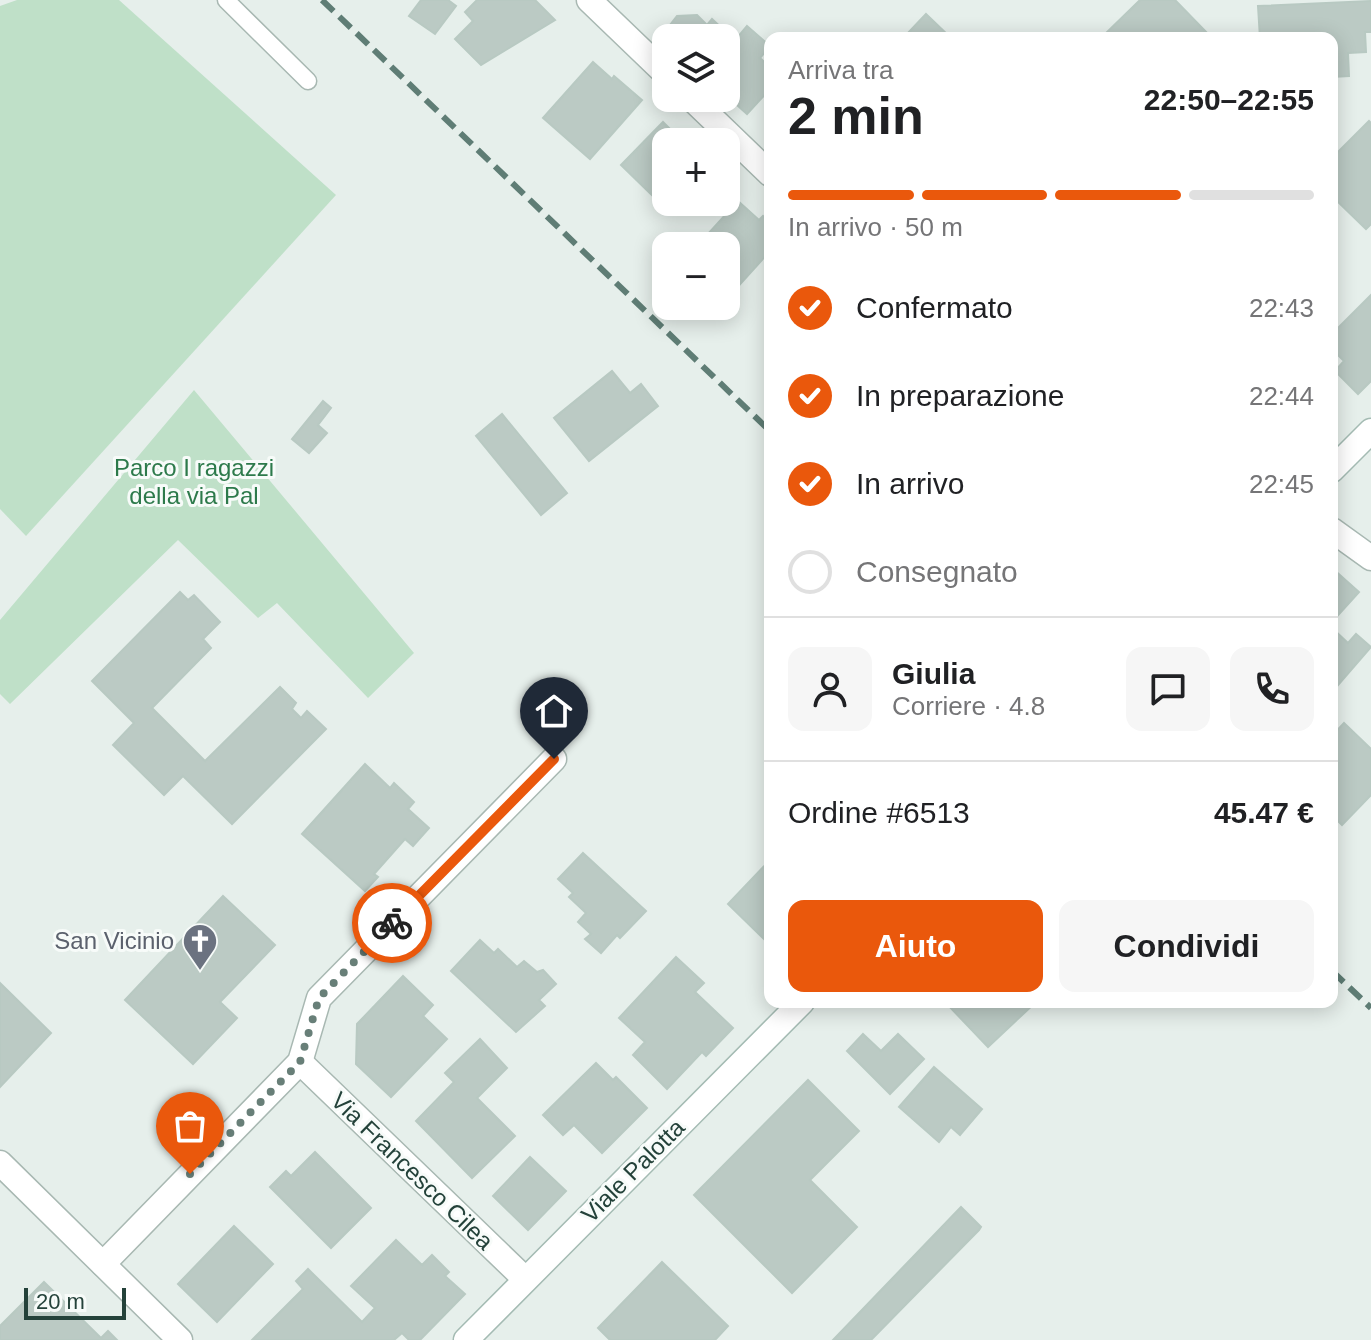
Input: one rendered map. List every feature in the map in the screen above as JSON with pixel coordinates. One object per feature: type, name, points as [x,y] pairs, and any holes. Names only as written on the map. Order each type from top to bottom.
[{"type":"street","points":[[600,4],[652,59]]},
{"type":"street","points":[[706,112],[764,168]]},
{"type":"street","points":[[1338,464],[1371,431]]},
{"type":"street","points":[[1338,534],[1371,558]]},
{"type":"street","points":[[103,1264],[300,1062],[319,998],[554,759]]},
{"type":"street","name":"Viale Palotta","points":[[466,1340],[796,1008]]},
{"type":"street","name":"Via Francesco Cilea","points":[[300,1062],[525,1279]]},
{"type":"street","points":[[0,1163],[180,1340]]},
{"type":"lane","points":[[226,0],[308,81]]},
{"type":"green space","points":[[17,0],[119,0],[336,195],[26,536],[0,509],[0,6]]},
{"type":"green space","name":"Parco I ragazzi della via Pal","points":[[194,390],[414,653],[368,698],[277,603],[258,618],[178,540],[10,704],[0,694],[0,620]]},
{"type":"building","points":[[421,0],[448,0],[456,6],[435,34],[409,16]]},
{"type":"building","points":[[477,0],[535,0],[555,20],[481,65],[455,39],[473,21],[465,12]]},
{"type":"building","points":[[1140,0],[1175,0],[1206,32],[1107,32]]},
{"type":"building","points":[[1371,1],[1371,32],[1365,32],[1366,52],[1348,53],[1349,76],[1338,77],[1338,32],[1260,32],[1258,6]]},
{"type":"building","points":[[926,14],[945,32],[909,32]]},
{"type":"building","points":[[697,15],[706,24],[671,24],[677,16]]},
{"type":"building","points":[[747,26],[764,41],[764,53],[760,58],[764,62],[764,96],[747,114],[740,108],[740,34]]},
{"type":"building","points":[[593,62],[642,100],[590,159],[543,118]]},
{"type":"building","points":[[1369,121],[1371,123],[1371,224],[1366,229],[1338,202],[1338,152]]},
{"type":"building","points":[[652,133],[652,195],[621,165]]},
{"type":"building","points":[[740,203],[759,220],[764,217],[764,258],[740,284],[740,232],[710,232],[724,216],[740,216]]},
{"type":"building","points":[[1371,295],[1371,381],[1358,394],[1338,374],[1338,368],[1344,361],[1338,355],[1338,328]]},
{"type":"building","points":[[612,371],[630,393],[641,384],[658,406],[589,461],[554,418]]},
{"type":"building","points":[[323,401],[331,408],[318,425],[327,433],[309,453],[292,439]]},
{"type":"building","points":[[502,414],[567,493],[541,515],[476,436]]},
{"type":"building","points":[[1338,573],[1359,592],[1338,615]]},
{"type":"building","points":[[180,592],[188,600],[194,595],[220,622],[203,639],[211,648],[152,708],[205,761],[280,687],[296,703],[292,709],[301,718],[307,711],[326,729],[232,824],[183,776],[164,795],[113,745],[134,723],[92,681]]},
{"type":"building","points":[[1338,634],[1348,643],[1356,634],[1371,647],[1338,685]]},
{"type":"building","points":[[1344,723],[1371,749],[1371,795],[1342,825],[1338,821],[1338,730]]},
{"type":"building","points":[[365,764],[390,788],[394,783],[414,802],[408,809],[429,828],[413,846],[405,839],[374,874],[378,877],[365,891],[302,834]]},
{"type":"building","points":[[583,853],[646,911],[601,953],[585,939],[591,934],[578,922],[586,913],[569,897],[573,893],[558,879]]},
{"type":"building","points":[[764,866],[764,939],[728,904]]},
{"type":"building","name":"San Vicinio","points":[[223,896],[275,945],[220,1002],[237,1018],[193,1064],[125,1000]]},
{"type":"building","points":[[480,940],[494,953],[498,949],[517,967],[524,961],[537,972],[543,970],[556,984],[539,1000],[545,1006],[516,1032],[451,971]]},
{"type":"building","points":[[676,957],[704,983],[695,992],[733,1028],[706,1056],[702,1052],[667,1089],[633,1055],[645,1042],[619,1018]]},
{"type":"building","points":[[403,976],[433,1005],[423,1016],[447,1039],[391,1097],[356,1064],[357,1024]]},
{"type":"building","points":[[0,983],[51,1033],[0,1087]]},
{"type":"building","points":[[951,1008],[1030,1008],[988,1047]]},
{"type":"building","points":[[863,1034],[881,1051],[898,1034],[924,1059],[890,1094],[847,1051]]},
{"type":"building","points":[[480,1039],[507,1068],[477,1098],[515,1136],[472,1178],[416,1121],[454,1082],[445,1073]]},
{"type":"building","points":[[596,1063],[613,1080],[616,1077],[647,1108],[602,1153],[574,1125],[563,1135],[543,1115]]},
{"type":"building","points":[[934,1067],[982,1109],[960,1135],[951,1127],[939,1142],[899,1107]]},
{"type":"building","points":[[808,1080],[859,1131],[810,1180],[857,1227],[792,1293],[694,1195]]},
{"type":"building","points":[[315,1152],[371,1208],[331,1248],[270,1187],[286,1171],[291,1176]]},
{"type":"building","points":[[530,1157],[566,1191],[528,1230],[493,1196]]},
{"type":"building","points":[[961,1207],[981,1227],[979,1230],[871,1340],[833,1340]]},
{"type":"building","points":[[234,1226],[273,1264],[217,1322],[178,1284]]},
{"type":"building","points":[[396,1240],[422,1265],[432,1255],[449,1272],[445,1276],[465,1294],[420,1340],[409,1340],[402,1333],[394,1340],[252,1340],[303,1289],[296,1281],[308,1269],[362,1322],[375,1308],[351,1286]]},
{"type":"building","points":[[662,1262],[728,1326],[715,1340],[610,1340],[598,1328]]},
{"type":"building","points":[[44,1282],[101,1338],[108,1331],[117,1340],[0,1340],[0,1326]]},
{"type":"railway","points":[[322,0],[764,425]]},
{"type":"railway","points":[[1338,977],[1371,1008]]},
{"type":"way so far","points":[[190,1174],[300,1062],[319,998],[392,923]]},
{"type":"place","name":"San Vicinio","points":[[200,972]]},
{"type":"route","points":[[392,923],[554,759]]}]
